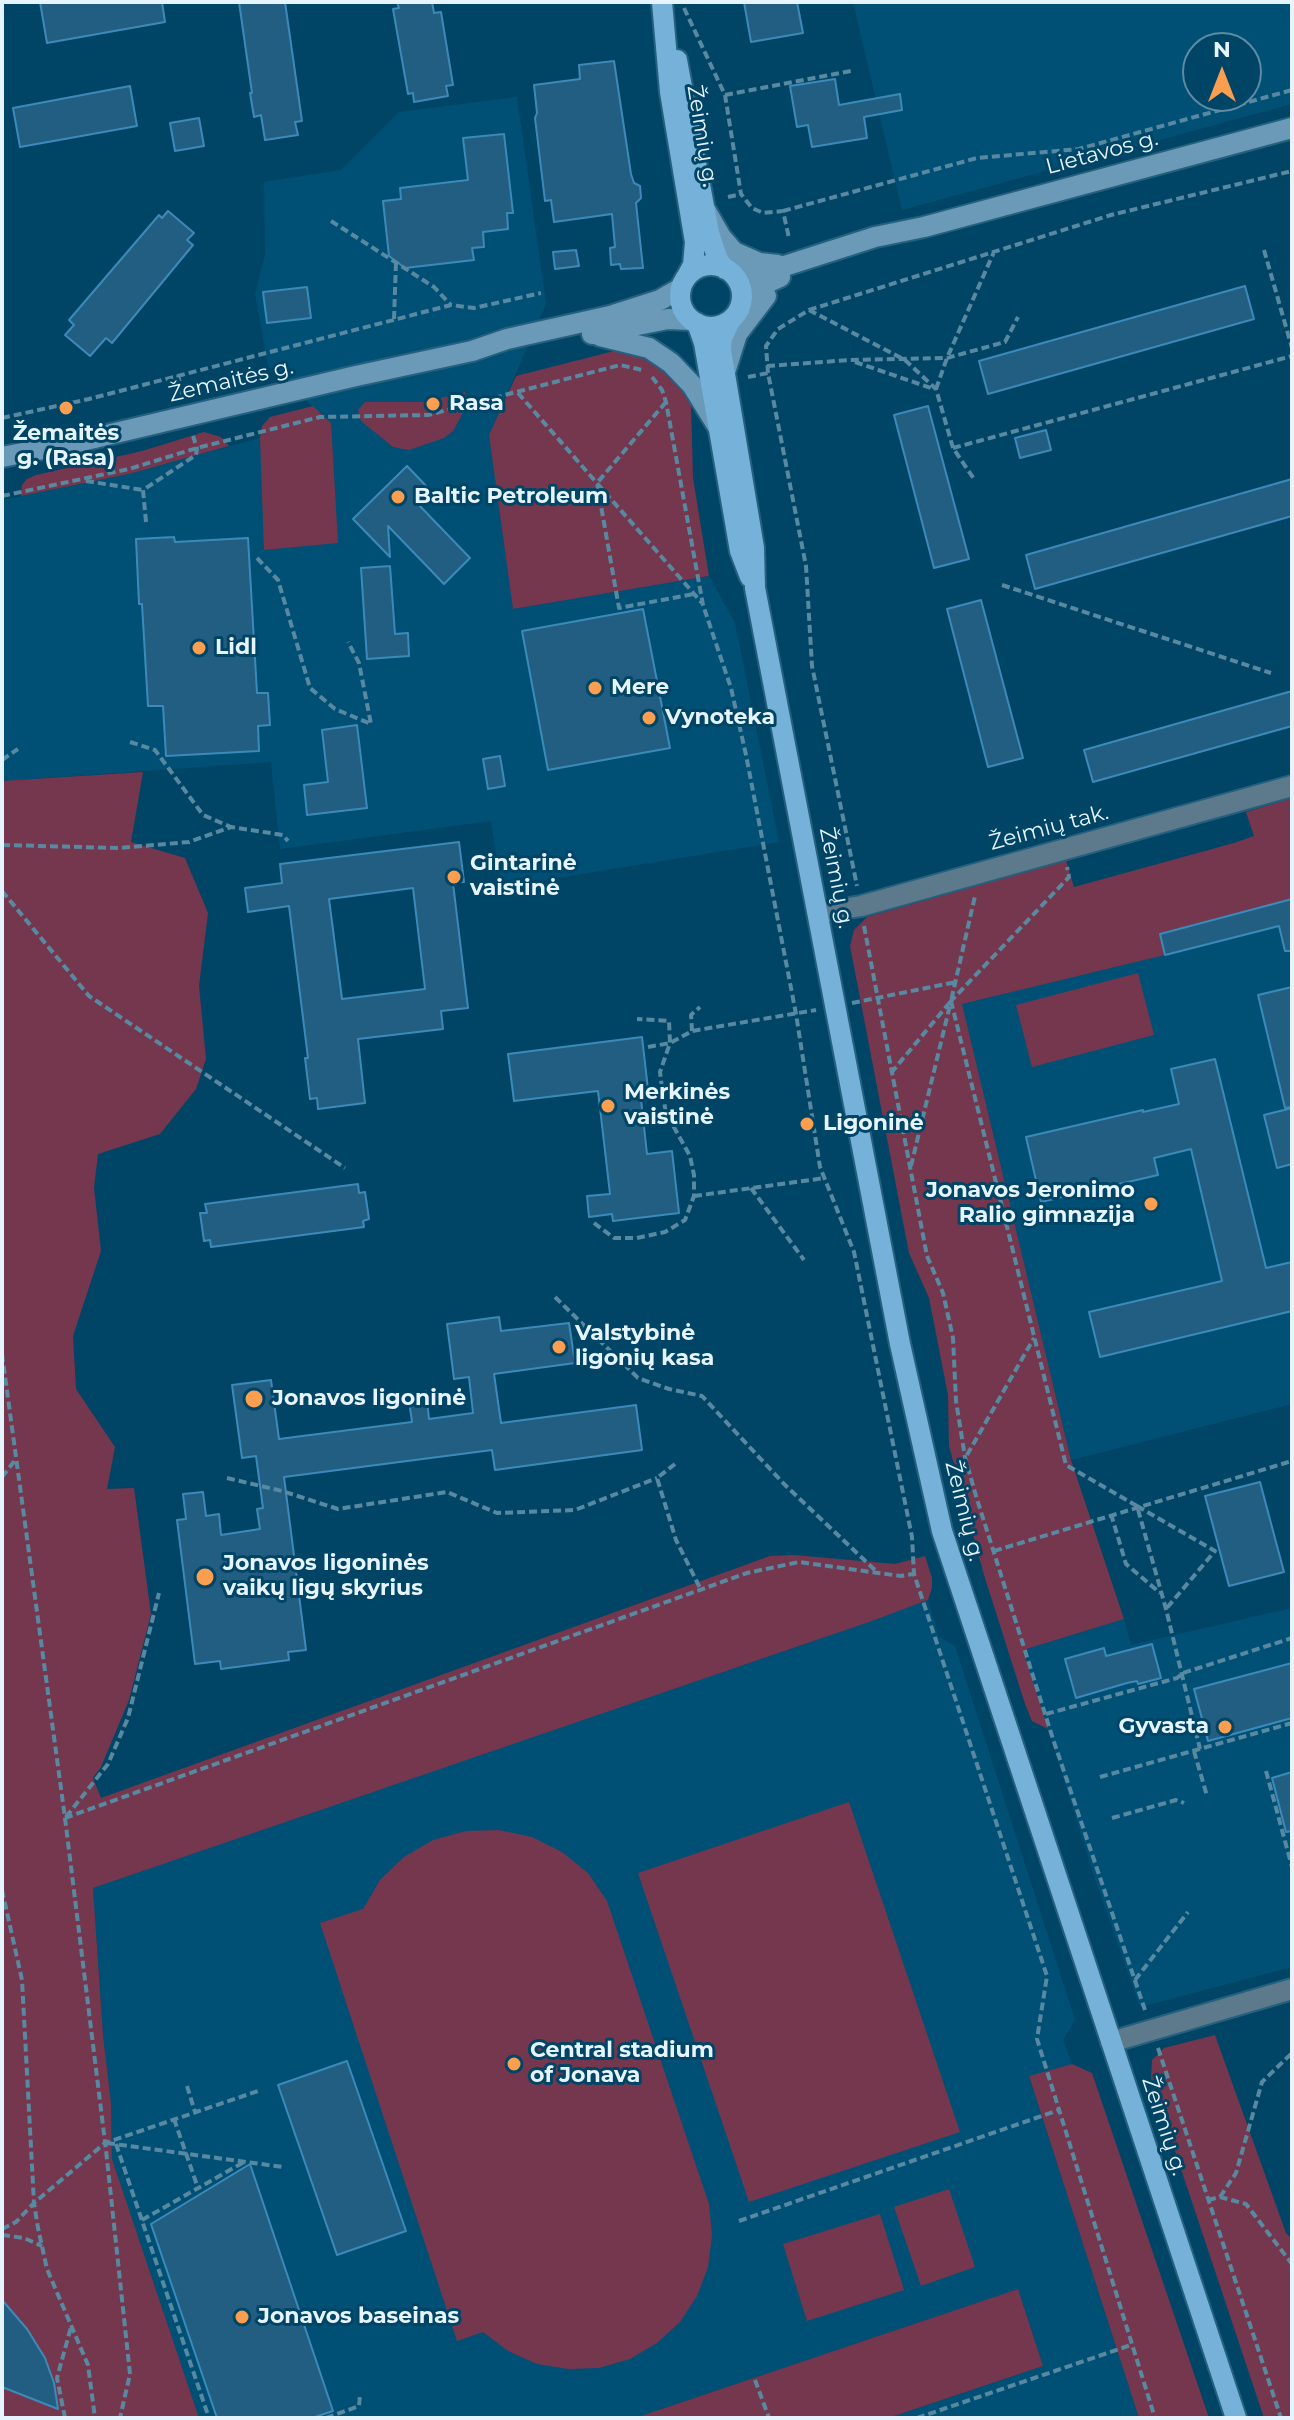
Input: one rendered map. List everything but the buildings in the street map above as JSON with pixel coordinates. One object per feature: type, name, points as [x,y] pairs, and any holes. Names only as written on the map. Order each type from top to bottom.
[{"type":"main road","name":"Žeimių g.","points":[[663,2],[683,87],[714,251],[739,284],[735,312],[722,338],[721,350],[754,548],[755,588],[900,1344],[942,1531],[1236,2418]]},
{"type":"main road","name":"Žeimių g.","points":[[663,2],[670,92],[695,242],[693,265],[684,282],[683,309],[694,322],[704,343],[740,551],[755,588]]},
{"type":"main road","name":"Lietavos g.","points":[[728,271],[742,275],[788,270],[880,246],[924,227],[1292,128]]},
{"type":"main road","points":[[705,210],[734,252],[759,263],[788,270],[741,327],[724,374]]},
{"type":"main road","points":[[684,282],[698,268],[705,266],[728,271]]},
{"type":"main road","name":"Lietavos g.","points":[[735,312],[756,288],[788,270]]},
{"type":"main road","name":"Žemaitės g.","points":[[2,457],[472,351],[507,339],[610,316],[660,300],[684,282]]},
{"type":"main road","points":[[694,322],[710,327],[735,312]]},
{"type":"main road","name":"Žemaitės g.","points":[[472,351],[516,349],[668,319],[694,322]]},
{"type":"main road","points":[[593,334],[649,348],[671,363],[692,385],[719,430]]},
{"type":"street","name":"Žeimių tak.","points":[[818,913],[861,906],[1292,786]]},
{"type":"street","points":[[1111,2042],[1292,1989]]},
{"type":"path","points":[[681,2],[725,95],[741,194],[752,208],[763,213],[783,211],[977,158],[1079,149],[1292,90]]},
{"type":"path","points":[[725,95],[851,71]]},
{"type":"path","points":[[1281,2418],[1046,1714],[965,1457],[956,1401],[953,1338],[943,1293],[927,1256],[812,666],[806,566],[768,373],[766,346],[778,329],[809,310],[1111,215],[1292,171]]},
{"type":"path","points":[[728,197],[741,194]]},
{"type":"path","points":[[783,211],[789,238]]},
{"type":"path","points":[[331,221],[434,287],[451,305]]},
{"type":"path","points":[[1264,250],[1292,348]]},
{"type":"path","points":[[936,389],[994,252]]},
{"type":"path","points":[[394,319],[396,262]]},
{"type":"path","points":[[2,418],[89,399],[451,305],[474,308],[541,293]]},
{"type":"path","points":[[809,310],[905,360],[936,389],[953,448],[974,479]]},
{"type":"path","points":[[767,366],[947,358],[1005,342],[1018,317]]},
{"type":"path","points":[[953,448],[1292,356]]},
{"type":"path","points":[[850,360],[936,389]]},
{"type":"path","points":[[2,496],[82,481],[320,417],[428,415],[620,365],[643,370],[655,379],[666,402],[703,605],[734,701],[796,1014],[820,1167],[854,1252],[912,1537],[914,1574],[1047,1976],[1037,2039],[1155,2418]]},
{"type":"path","points":[[748,377],[768,373]]},
{"type":"path","points":[[82,481],[143,490],[196,455],[197,448],[178,375]]},
{"type":"path","points":[[517,392],[703,605]]},
{"type":"path","points":[[597,483],[666,402]]},
{"type":"path","points":[[597,483],[619,608],[694,594]]},
{"type":"path","points":[[143,490],[146,522]]},
{"type":"path","points":[[257,558],[278,580],[310,688],[335,709],[371,724],[359,663],[348,642]]},
{"type":"path","points":[[1002,585],[1271,673]]},
{"type":"path","points":[[130,742],[155,750],[203,815],[231,827],[283,835],[288,841]]},
{"type":"path","points":[[2,760],[18,749]]},
{"type":"path","points":[[2,845],[118,848],[189,842],[231,827]]},
{"type":"path","points":[[891,1073],[951,1001],[1069,877],[1063,849]]},
{"type":"path","points":[[910,1170],[981,872]]},
{"type":"path","points":[[2,891],[89,996],[345,1168]]},
{"type":"path","points":[[648,1047],[670,1043],[692,1031],[956,982]]},
{"type":"path","points":[[951,1001],[1066,1465],[1215,1551],[1166,1609]]},
{"type":"path","points":[[692,1031],[691,1015],[700,1007]]},
{"type":"path","points":[[594,1223],[614,1238],[637,1238],[665,1232],[685,1220],[694,1196],[690,1156],[666,1113],[663,1096],[660,1072],[670,1043],[669,1021],[637,1019]]},
{"type":"path","points":[[694,1196],[825,1178]]},
{"type":"path","points":[[751,1188],[804,1260]]},
{"type":"path","points":[[555,1297],[638,1378],[702,1396],[785,1485],[878,1573]]},
{"type":"path","points":[[965,1457],[1034,1338]]},
{"type":"path","points":[[2,1354],[65,1818],[105,2143],[130,2374],[120,2418]]},
{"type":"path","points":[[2,1477],[16,1459]]},
{"type":"path","points":[[994,1551],[1292,1461]]},
{"type":"path","points":[[227,1478],[338,1509],[447,1492],[497,1513],[575,1510],[657,1478],[675,1464]]},
{"type":"path","points":[[657,1478],[676,1540],[701,1590]]},
{"type":"path","points":[[1137,1506],[1183,1673],[1200,1749]]},
{"type":"path","points":[[1111,1514],[1126,1564],[1162,1594]]},
{"type":"path","points":[[65,1818],[747,1573],[799,1562],[901,1576],[914,1574]]},
{"type":"path","points":[[65,1818],[108,1764],[128,1718],[159,1593]]},
{"type":"path","points":[[1046,1714],[1177,1678],[1183,1673],[1292,1638]]},
{"type":"path","points":[[1100,1777],[1292,1723]]},
{"type":"path","points":[[1194,1751],[1207,1796]]},
{"type":"path","points":[[1266,1771],[1292,1867]]},
{"type":"path","points":[[1112,1818],[1176,1800],[1184,1803]]},
{"type":"path","points":[[2,1890],[22,1980],[34,2203],[47,2269],[88,2365],[95,2418]]},
{"type":"path","points":[[1135,1980],[1188,1912]]},
{"type":"path","points":[[1220,2197],[1236,2173],[1262,2082],[1292,2053]]},
{"type":"path","points":[[187,2086],[195,2112]]},
{"type":"path","points":[[2,2229],[16,2222],[105,2143],[258,2091]]},
{"type":"path","points":[[739,2221],[1059,2110]]},
{"type":"path","points":[[174,2119],[198,2188]]},
{"type":"path","points":[[105,2143],[283,2167]]},
{"type":"path","points":[[116,2144],[209,2418]]},
{"type":"path","points":[[142,2220],[245,2161]]},
{"type":"path","points":[[1208,2200],[1220,2197],[1246,2204],[1292,2264]]},
{"type":"path","points":[[2,2235],[24,2238],[42,2246]]},
{"type":"path","points":[[65,2418],[57,2378],[72,2325]]},
{"type":"path","points":[[917,2418],[1131,2345]]},
{"type":"path","points":[[755,2380],[769,2418]]},
{"type":"path","points":[[326,2418],[359,2406],[360,2395]]},
{"type":"shaded area","points":[[853,2],[1292,2],[1292,104],[902,210]]},
{"type":"shaded area","points":[[517,97],[546,304],[489,435],[513,609],[709,576],[735,623],[779,842],[501,887],[491,821],[280,849],[271,762],[2,781],[2,500],[129,474],[260,438],[265,549],[331,423],[268,366],[255,294],[265,255],[264,182],[341,170],[399,112]]},
{"type":"shaded area","points":[[626,348],[643,353],[680,379],[691,405],[693,478],[709,576],[513,609],[489,435],[516,376]]},
{"type":"shaded area","points":[[465,392],[467,400],[464,411],[453,431],[444,438],[409,450],[393,447],[361,421],[358,410],[365,402],[424,402]]},
{"type":"shaded area","points":[[313,406],[331,423],[338,543],[264,550],[262,426],[270,417]]},
{"type":"shaded area","points":[[204,432],[221,437],[229,446],[129,474],[21,496],[22,485],[36,475],[142,451]]},
{"type":"shaded area","points":[[143,772],[131,842],[185,858],[208,913],[199,986],[206,1059],[196,1089],[160,1134],[98,1154],[94,1188],[101,1251],[73,1336],[76,1389],[115,1447],[107,1489],[134,1488],[151,1614],[129,1700],[101,1767],[93,1778],[101,1798],[770,1556],[794,1555],[895,1564],[925,1556],[932,1588],[928,1600],[869,1622],[93,1888],[111,2103],[112,2159],[199,2418],[2,2418],[2,781]]},
{"type":"shaded area","points":[[1292,798],[1292,899],[1160,933],[1165,955],[962,1004],[1071,1460],[1124,1619],[1023,1650],[1048,1729],[1032,1721],[1025,1704],[984,1575],[949,1446],[948,1395],[929,1298],[909,1253],[850,946],[854,930],[867,917],[1066,860],[1074,887],[1234,843],[1254,836],[1246,812]]},
{"type":"shaded area","name":"Jonavos Jeronimo Ralio gimnazija","points":[[1292,899],[1292,1404],[1071,1460],[961,1004],[1165,955],[1160,934]]},
{"type":"shaded area","points":[[1138,973],[1154,1035],[1032,1067],[1016,1005]]},
{"type":"shaded area","points":[[928,1600],[939,1637],[955,1646],[1075,2020],[1063,2040],[1072,2064],[1029,2077],[1139,2418],[888,2418],[1043,2366],[1018,2289],[635,2418],[199,2418],[112,2159],[111,2103],[93,1888]]},
{"type":"shaded area","points":[[1292,1608],[1292,1967],[1140,2007],[1097,1885],[1023,1650],[1124,1619],[1131,1645]]},
{"type":"shaded area","points":[[849,1802],[960,2132],[749,2202],[638,1873]]},
{"type":"shaded area","name":"Central stadium of Jonava","points":[[499,1830],[532,1837],[562,1852],[588,1873],[607,1901],[709,2204],[712,2235],[708,2267],[697,2296],[680,2322],[657,2343],[630,2359],[599,2368],[568,2369],[537,2364],[508,2351],[483,2332],[457,2341],[320,1923],[363,1909],[380,1880],[404,1857],[433,1840],[466,1831]]},
{"type":"shaded area","points":[[1215,2035],[1286,2233],[1292,2239],[1292,2418],[1264,2418],[1151,2079],[1152,2060],[1164,2048]]},
{"type":"shaded area","points":[[1072,2064],[1092,2073],[1209,2418],[1139,2418],[1029,2076]]},
{"type":"shaded area","points":[[949,2189],[975,2267],[921,2286],[894,2207]]},
{"type":"shaded area","points":[[880,2214],[904,2290],[807,2321],[783,2244]]},
{"type":"shaded area","points":[[1018,2289],[1043,2366],[888,2418],[635,2418]]},
{"type":"place","name":"Rasa","points":[[433,404]]},
{"type":"place","name":"Žemaitės g. (Rasa)","points":[[66,408]]},
{"type":"place","name":"Baltic Petroleum","points":[[398,497]]},
{"type":"place","name":"Lidl","points":[[199,648]]},
{"type":"place","name":"Mere","points":[[595,688]]},
{"type":"place","name":"Vynoteka","points":[[649,718]]},
{"type":"place","name":"Gintarinė vaistinė","points":[[454,877]]},
{"type":"place","name":"Merkinės vaistinė","points":[[608,1106]]},
{"type":"place","name":"Ligoninė","points":[[807,1124]]},
{"type":"place","name":"Jonavos Jeronimo Ralio gimnazija","points":[[1151,1204]]},
{"type":"place","name":"Valstybinė ligonių kasa","points":[[559,1347]]},
{"type":"place","name":"Jonavos ligoninė","points":[[254,1399]]},
{"type":"place","name":"Jonavos ligoninės vaikų ligų skyrius","points":[[205,1577]]},
{"type":"place","name":"Gyvasta","points":[[1225,1727]]},
{"type":"place","name":"Central stadium of Jonava","points":[[514,2064]]},
{"type":"place","name":"Jonavos baseinas","points":[[242,2317]]}]
